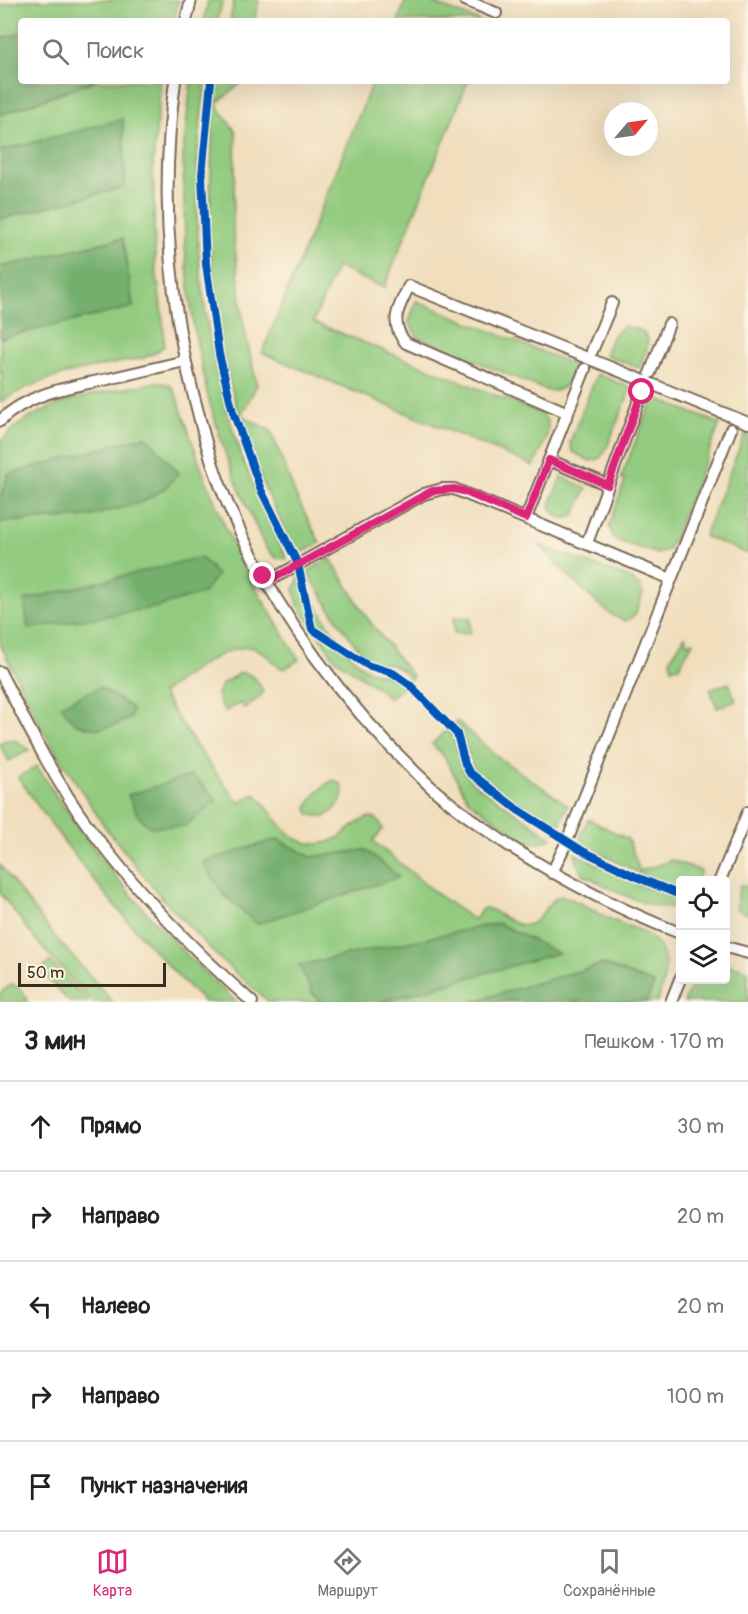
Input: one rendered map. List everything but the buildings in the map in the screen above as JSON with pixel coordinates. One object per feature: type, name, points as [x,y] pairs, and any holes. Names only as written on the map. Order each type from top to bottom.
[{"type":"lane","points":[[187,18],[191,0]]},
{"type":"lane","points":[[465,0],[496,13]]},
{"type":"lane","points":[[175,84],[166,189],[168,246],[175,307],[185,361],[209,453],[230,509],[267,582],[308,646],[361,715],[431,788],[482,828],[552,873],[633,915],[676,931]]},
{"type":"lane","points":[[568,413],[405,343],[398,333],[396,316],[409,286],[748,423]]},
{"type":"lane","points":[[592,351],[612,303]]},
{"type":"lane","points":[[650,373],[669,324]]},
{"type":"lane","points":[[0,421],[7,414],[53,391],[185,361]]},
{"type":"lane","points":[[526,518],[585,369]]},
{"type":"lane","points":[[586,543],[642,392]]},
{"type":"lane","points":[[552,873],[567,841],[731,429]]},
{"type":"lane","points":[[549,460],[608,485]]},
{"type":"lane","points":[[267,582],[432,491],[454,489],[671,579]]},
{"type":"lane","points":[[0,672],[39,748],[87,825],[142,894],[205,961],[252,1002]]},
{"type":"lane","points":[[722,876],[748,812]]},
{"type":"lane","points":[[730,948],[748,953]]},
{"type":"lane","points":[[671,1002],[679,984]]},
{"type":"green space","points":[[24,0],[179,0],[175,18],[18,18],[18,34],[0,39],[0,6]]},
{"type":"green space","points":[[208,0],[223,0],[218,18],[205,18]]},
{"type":"green space","points":[[234,0],[259,0],[255,18],[231,18]]},
{"type":"green space","points":[[406,0],[425,0],[472,18],[399,18]]},
{"type":"green space","points":[[18,34],[18,84],[86,84],[0,115],[0,39]]},
{"type":"green space","points":[[86,84],[161,84],[153,163],[155,262],[164,329],[164,346],[143,358],[51,378],[16,392],[0,402],[2,373],[0,373],[0,338],[133,307],[123,238],[0,267],[0,219],[125,187],[123,120],[0,151],[0,115]]},
{"type":"green space","points":[[191,84],[206,84],[198,167],[197,211],[203,297],[210,339],[231,424],[256,492],[287,559],[276,558],[265,547],[225,453],[208,397],[193,324],[185,248],[183,155]]},
{"type":"green space","points":[[216,84],[240,84],[216,104],[236,132],[233,230],[244,327],[257,385],[241,415],[271,431],[296,496],[320,543],[297,555],[264,486],[239,416],[223,356],[209,242],[213,103]]},
{"type":"green space","points":[[372,84],[467,84],[384,288],[337,267],[313,322],[542,414],[546,419],[548,432],[534,466],[262,353]]},
{"type":"green space","points":[[123,119],[125,187],[0,219],[0,151]]},
{"type":"green space","points":[[123,238],[133,307],[0,338],[0,267]]},
{"type":"green space","points":[[416,301],[577,366],[566,385],[557,390],[545,390],[417,337],[409,322]]},
{"type":"green space","points":[[625,326],[642,331],[648,339],[647,349],[639,368],[605,355],[613,335]]},
{"type":"green space","points":[[597,374],[631,388],[605,452],[599,459],[590,461],[573,452],[570,442]]},
{"type":"green space","points":[[157,382],[170,385],[176,394],[203,473],[235,550],[299,660],[284,669],[258,650],[242,648],[218,656],[162,693],[199,749],[239,803],[254,794],[289,834],[310,843],[320,844],[334,840],[361,820],[373,818],[383,829],[373,841],[441,897],[474,920],[482,909],[486,908],[515,923],[525,925],[536,920],[556,898],[562,896],[639,930],[653,939],[663,955],[665,973],[657,1002],[646,1002],[654,984],[603,964],[471,1002],[381,1002],[557,953],[313,994],[321,1002],[269,1002],[220,959],[161,897],[105,827],[46,736],[0,644],[0,522],[88,517],[8,474],[0,500],[0,442],[17,426],[49,408],[84,397]],"holes":[[[277,839],[311,857],[366,850],[225,896]]]},
{"type":"green space","points":[[653,397],[720,424],[672,543],[669,549],[658,554],[619,541],[613,537],[609,526],[625,480],[621,478]]},
{"type":"green space","points":[[745,434],[748,435],[748,554],[704,536]]},
{"type":"green space","points":[[146,436],[179,473],[163,490],[142,502],[88,517],[0,522],[0,500],[8,474]]},
{"type":"green space","points":[[561,477],[587,488],[575,514],[568,518],[557,515],[550,505]]},
{"type":"green space","points":[[539,545],[627,577],[640,586],[643,594],[635,615],[626,621],[606,611]]},
{"type":"green space","points":[[201,557],[217,575],[203,593],[158,607],[28,629],[24,600]]},
{"type":"green space","points":[[330,558],[368,619],[413,677],[410,679],[402,670],[392,665],[371,661],[362,654],[338,621],[307,572]]},
{"type":"green space","points":[[299,577],[347,651],[366,669],[395,678],[405,684],[389,699],[383,692],[334,658],[298,605],[294,590]]},
{"type":"green space","points":[[454,617],[471,618],[470,634],[454,633]]},
{"type":"green space","points":[[685,636],[687,643],[694,641],[679,667],[672,668],[670,660]]},
{"type":"green space","points":[[240,673],[254,678],[263,692],[259,698],[244,708],[240,703],[226,711],[219,703],[217,693],[223,683]]},
{"type":"green space","points":[[729,683],[736,701],[717,708],[710,689]]},
{"type":"green space","points":[[100,687],[132,708],[131,718],[118,724],[97,728],[83,726],[72,720],[61,705]]},
{"type":"green space","points":[[457,721],[499,758],[568,805],[557,830],[476,773],[462,735],[454,724]]},
{"type":"green space","points":[[447,730],[454,738],[463,770],[472,782],[552,838],[541,843],[527,842],[469,801],[443,755],[432,744]]},
{"type":"green space","points":[[17,741],[29,750],[9,761],[0,746],[0,742]]},
{"type":"green space","points":[[37,766],[80,830],[128,891],[180,949],[237,1002],[204,1002],[153,950],[105,894],[60,837],[18,777]]},
{"type":"green space","points":[[192,775],[217,800],[185,826],[150,827],[138,816],[128,795]]},
{"type":"green space","points":[[334,780],[342,785],[343,795],[340,803],[325,817],[310,815],[307,809],[311,801],[321,788]]},
{"type":"green space","points":[[588,819],[628,839],[640,871],[672,860],[701,871],[699,876],[676,876],[676,888],[640,874],[578,842]]},
{"type":"green space","points":[[277,839],[311,857],[366,850],[399,877],[257,924],[225,896],[202,862]]},
{"type":"green space","points":[[575,853],[633,882],[676,899],[676,906],[657,906],[631,898],[584,875],[579,868]]},
{"type":"green space","points":[[0,865],[52,933],[113,1002],[92,1002],[35,939],[0,893]]},
{"type":"green space","points":[[740,885],[748,887],[748,914],[737,910]]},
{"type":"green space","points":[[498,923],[558,953],[380,1002],[321,1002],[313,994],[299,965]]},
{"type":"green space","points":[[50,961],[88,1002],[69,1002],[42,972]]},
{"type":"green space","points":[[603,964],[654,984],[646,1002],[471,1002]]},
{"type":"green space","points":[[730,965],[748,970],[748,1002],[684,1002],[692,984],[730,984]]},
{"type":"green space","points":[[12,984],[22,991],[27,1002],[0,1002],[0,993]]},
{"type":"cycle path","points":[[211,84],[202,175],[206,264],[219,354],[233,412],[261,490],[298,564],[312,629],[367,665],[393,673],[410,685],[457,734],[469,772],[518,810],[581,850],[676,893]]},
{"type":"route","points":[[263,576],[267,582],[432,491],[454,489],[463,491],[526,518],[549,460],[608,485],[642,392]]}]
